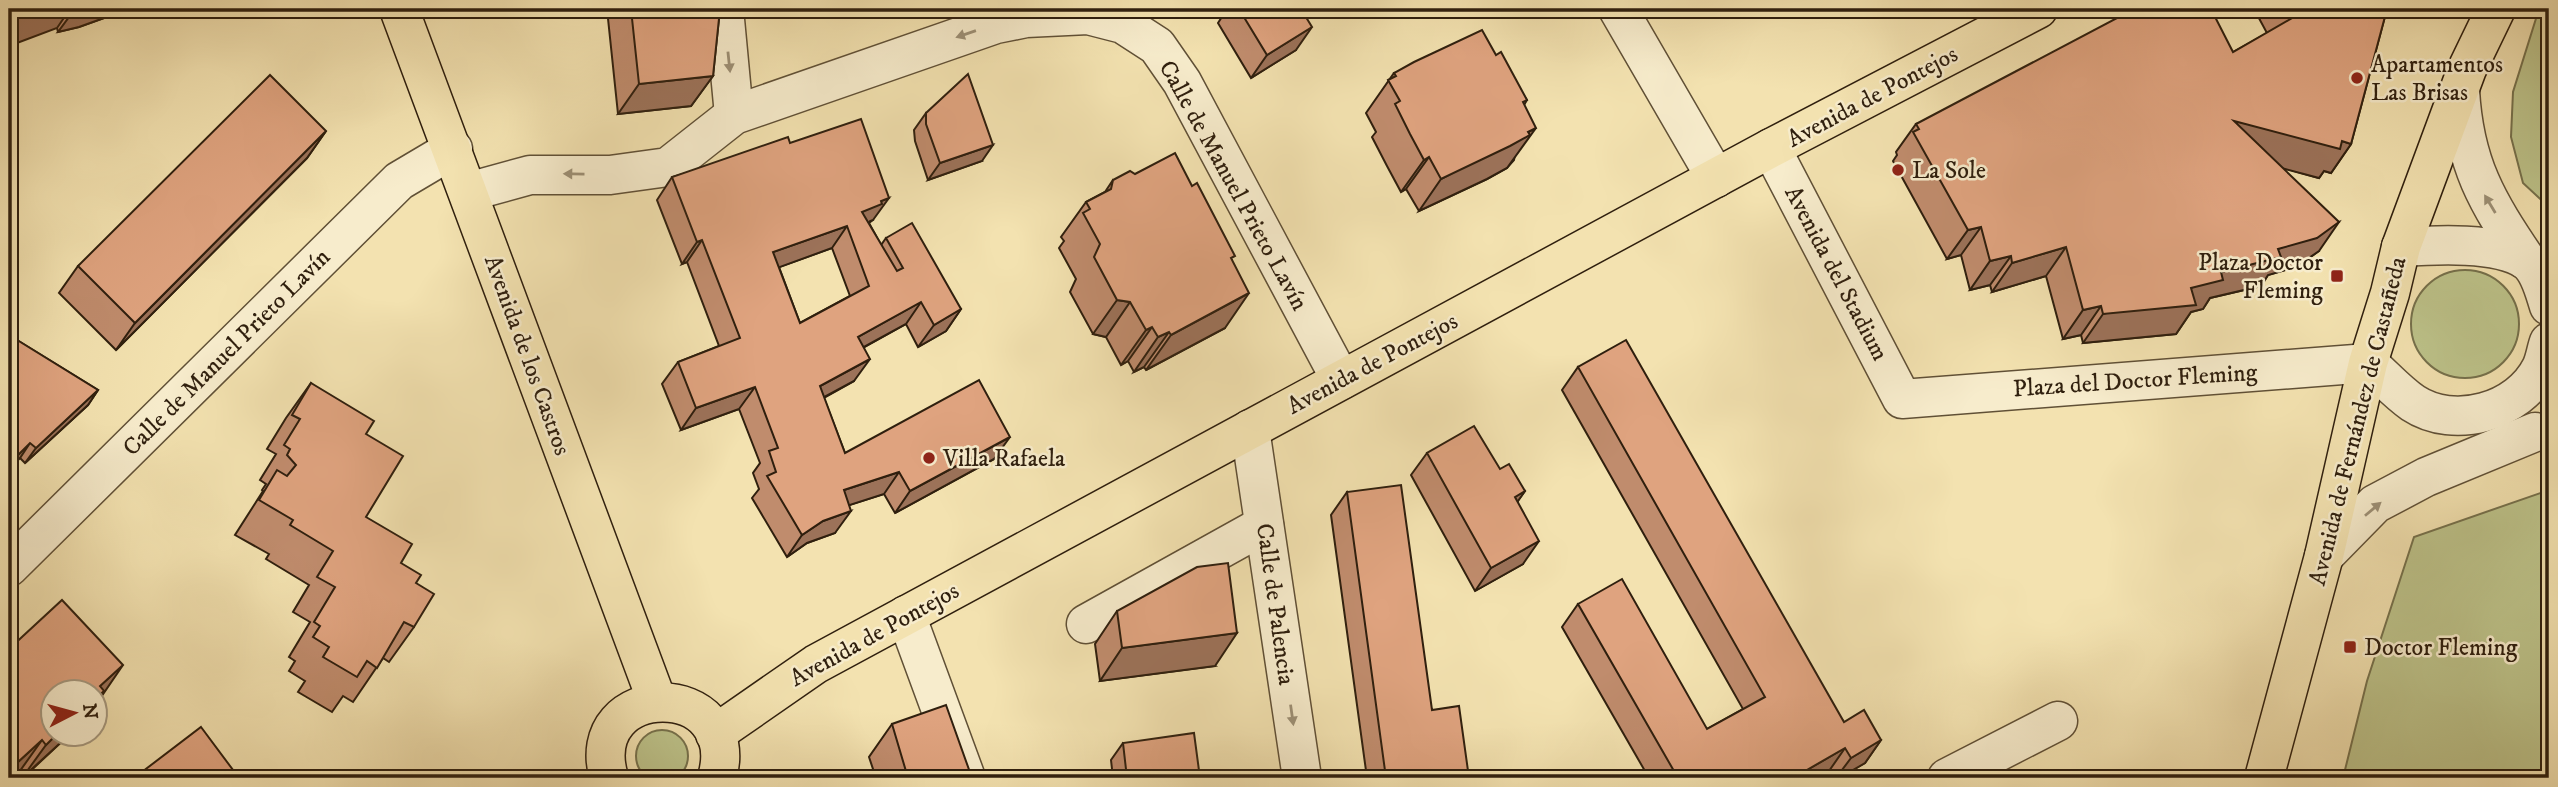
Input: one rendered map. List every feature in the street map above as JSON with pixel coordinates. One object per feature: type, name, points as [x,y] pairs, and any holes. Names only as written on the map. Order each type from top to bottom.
[{"type":"main road","name":"Avenida de los Castros","points":[[399,9],[657,701]]},
{"type":"main road","name":"Avenida de Pontejos","points":[[715,734],[795,676],[906,615],[1771,148],[2038,9]]},
{"type":"main road","points":[[2464,80],[2473,9]]},
{"type":"main road","points":[[2464,80],[2496,9]]},
{"type":"main road","name":"Avenida de Fernández de Castañeda","points":[[2264,778],[2324,556],[2368,363],[2401,247],[2464,80]]},
{"type":"main road","points":[[609,778],[606,767],[607,744],[617,723],[637,706],[657,701],[681,703],[701,715],[715,734],[720,755],[717,778]]},
{"type":"street","points":[[724,9],[734,115]]},
{"type":"street","points":[[1618,9],[1716,178]]},
{"type":"street","name":"Calle de Manuel Prieto Lavín","points":[[468,192],[530,175],[610,175],[668,167],[734,115],[996,24],[1054,14],[1088,15],[1123,24],[1157,46],[1182,82],[1341,380]]},
{"type":"street","points":[[2464,80],[2462,118],[2479,186],[2540,279],[2549,306]]},
{"type":"street","name":"Avenida del Stadium","points":[[1771,148],[1902,398]]},
{"type":"street","name":"Calle de Manuel Prieto Lavín","points":[[9,567],[399,181],[453,149]]},
{"type":"street","points":[[2401,247],[2483,247],[2527,261]]},
{"type":"street","points":[[2444,415],[2475,415],[2506,404],[2540,369],[2549,342]]},
{"type":"street","points":[[2368,363],[2414,404],[2444,415],[2542,432]]},
{"type":"street","name":"Plaza del Doctor Fleming","points":[[1902,398],[2368,363]]},
{"type":"street","name":"Calle de Palencia","points":[[1250,429],[1302,778]]},
{"type":"street","points":[[2324,556],[2375,504],[2426,477],[2542,432]]},
{"type":"street","points":[[1086,624],[1264,525]]},
{"type":"street","points":[[906,615],[966,778]]},
{"type":"street","points":[[1947,778],[2058,721]]},
{"type":"green space","points":[[2539,9],[2549,9],[2549,207],[2523,183],[2511,137],[2513,92]]},
{"type":"green space","points":[[2465,270],[2495,279],[2503,286],[2510,294],[2519,324],[2510,354],[2503,362],[2495,369],[2465,378],[2435,369],[2427,362],[2420,354],[2411,324],[2420,294],[2427,286],[2435,279]]},
{"type":"green space","points":[[2549,490],[2549,778],[2343,778],[2367,681],[2414,537]]},
{"type":"green space","points":[[662,730],[672,732],[680,738],[686,746],[686,766],[680,774],[672,780],[662,782],[652,780],[644,774],[638,766],[636,756],[638,746],[644,738],[652,732]]},
{"type":"building","points":[[9,9],[44,9],[13,20],[14,22],[9,24]]},
{"type":"building","points":[[631,9],[720,9],[713,76],[639,84]]},
{"type":"building","points":[[1239,9],[1301,9],[1312,27],[1267,55]]},
{"type":"building","points":[[2134,9],[2211,9],[2233,52],[2294,17],[2289,9],[2387,9],[2351,144],[2342,141],[2340,149],[2234,121],[2339,222],[2317,238],[2278,249],[2281,257],[2221,272],[2223,280],[2191,288],[2196,305],[2103,314],[2101,306],[2083,310],[2066,247],[2012,263],[2011,256],[1990,261],[1981,227],[1968,230],[1913,132],[1919,129],[1916,124]]},
{"type":"building","points":[[1482,30],[1496,55],[1501,52],[1527,100],[1523,102],[1536,128],[1528,132],[1530,135],[1510,146],[1441,179],[1429,157],[1424,160],[1410,134],[1395,104],[1400,101],[1388,80],[1396,76],[1394,73],[1414,62]]},
{"type":"building","points":[[968,74],[993,145],[940,163],[926,124],[926,113]]},
{"type":"building","points":[[270,75],[326,131],[135,323],[78,266]]},
{"type":"building","points":[[861,119],[889,198],[881,201],[882,204],[862,212],[897,271],[903,268],[886,238],[912,223],[961,309],[934,325],[921,302],[858,337],[870,359],[820,386],[845,453],[979,380],[1010,437],[910,491],[899,472],[844,490],[851,511],[823,521],[802,535],[767,476],[776,472],[769,451],[778,448],[755,387],[696,408],[678,362],[740,338],[702,240],[697,242],[672,177],[788,137],[790,143]],"holes":[[[847,226],[869,286],[800,323],[773,252]]]},
{"type":"building","points":[[1175,153],[1192,186],[1197,183],[1235,256],[1231,258],[1249,293],[1171,335],[1169,332],[1158,337],[1152,327],[1146,330],[1130,302],[1117,300],[1094,257],[1100,244],[1083,213],[1090,209],[1086,202],[1111,189],[1113,180],[1130,171],[1135,174]]},
{"type":"building","points":[[9,335],[98,390],[36,448],[30,443],[9,464]]},
{"type":"building","points":[[1626,340],[1844,722],[1864,710],[1881,740],[1851,758],[1845,748],[1793,778],[1678,778],[1578,604],[1622,579],[1707,729],[1765,697],[1578,367]]},
{"type":"building","points":[[311,383],[374,421],[366,434],[403,456],[366,517],[412,544],[401,563],[421,575],[416,583],[434,594],[414,627],[404,622],[377,668],[367,661],[357,677],[323,657],[329,647],[313,637],[320,626],[314,622],[335,587],[317,577],[333,551],[290,525],[293,520],[259,500],[277,470],[287,476],[296,465],[287,455],[290,449],[284,445],[300,419],[292,415]]},
{"type":"building","points":[[1474,426],[1500,469],[1509,464],[1525,491],[1515,497],[1539,541],[1491,568],[1427,453]]},
{"type":"building","points":[[1401,485],[1432,710],[1459,706],[1469,778],[1386,778],[1347,492]]},
{"type":"building","points":[[1228,563],[1237,633],[1122,648],[1117,611],[1197,567]]},
{"type":"building","points":[[62,600],[123,665],[108,679],[38,678],[38,744],[18,762],[9,751],[9,649]]},
{"type":"building","points":[[946,705],[972,778],[908,778],[892,724]]},
{"type":"building","points":[[201,727],[239,778],[134,778]]},
{"type":"building","points":[[1194,733],[1200,778],[1145,778],[1144,775],[1127,778],[1123,743]]},
{"type":"place","name":"Apartamentos Las Brisas","points":[[2357,78]]},
{"type":"place","name":"La Sole","points":[[1898,170]]},
{"type":"place","name":"Plaza Doctor Fleming","points":[[2337,276]]},
{"type":"place","name":"Villa Rafaela","points":[[929,458]]},
{"type":"place","name":"Doctor Fleming","points":[[2350,647]]}]
